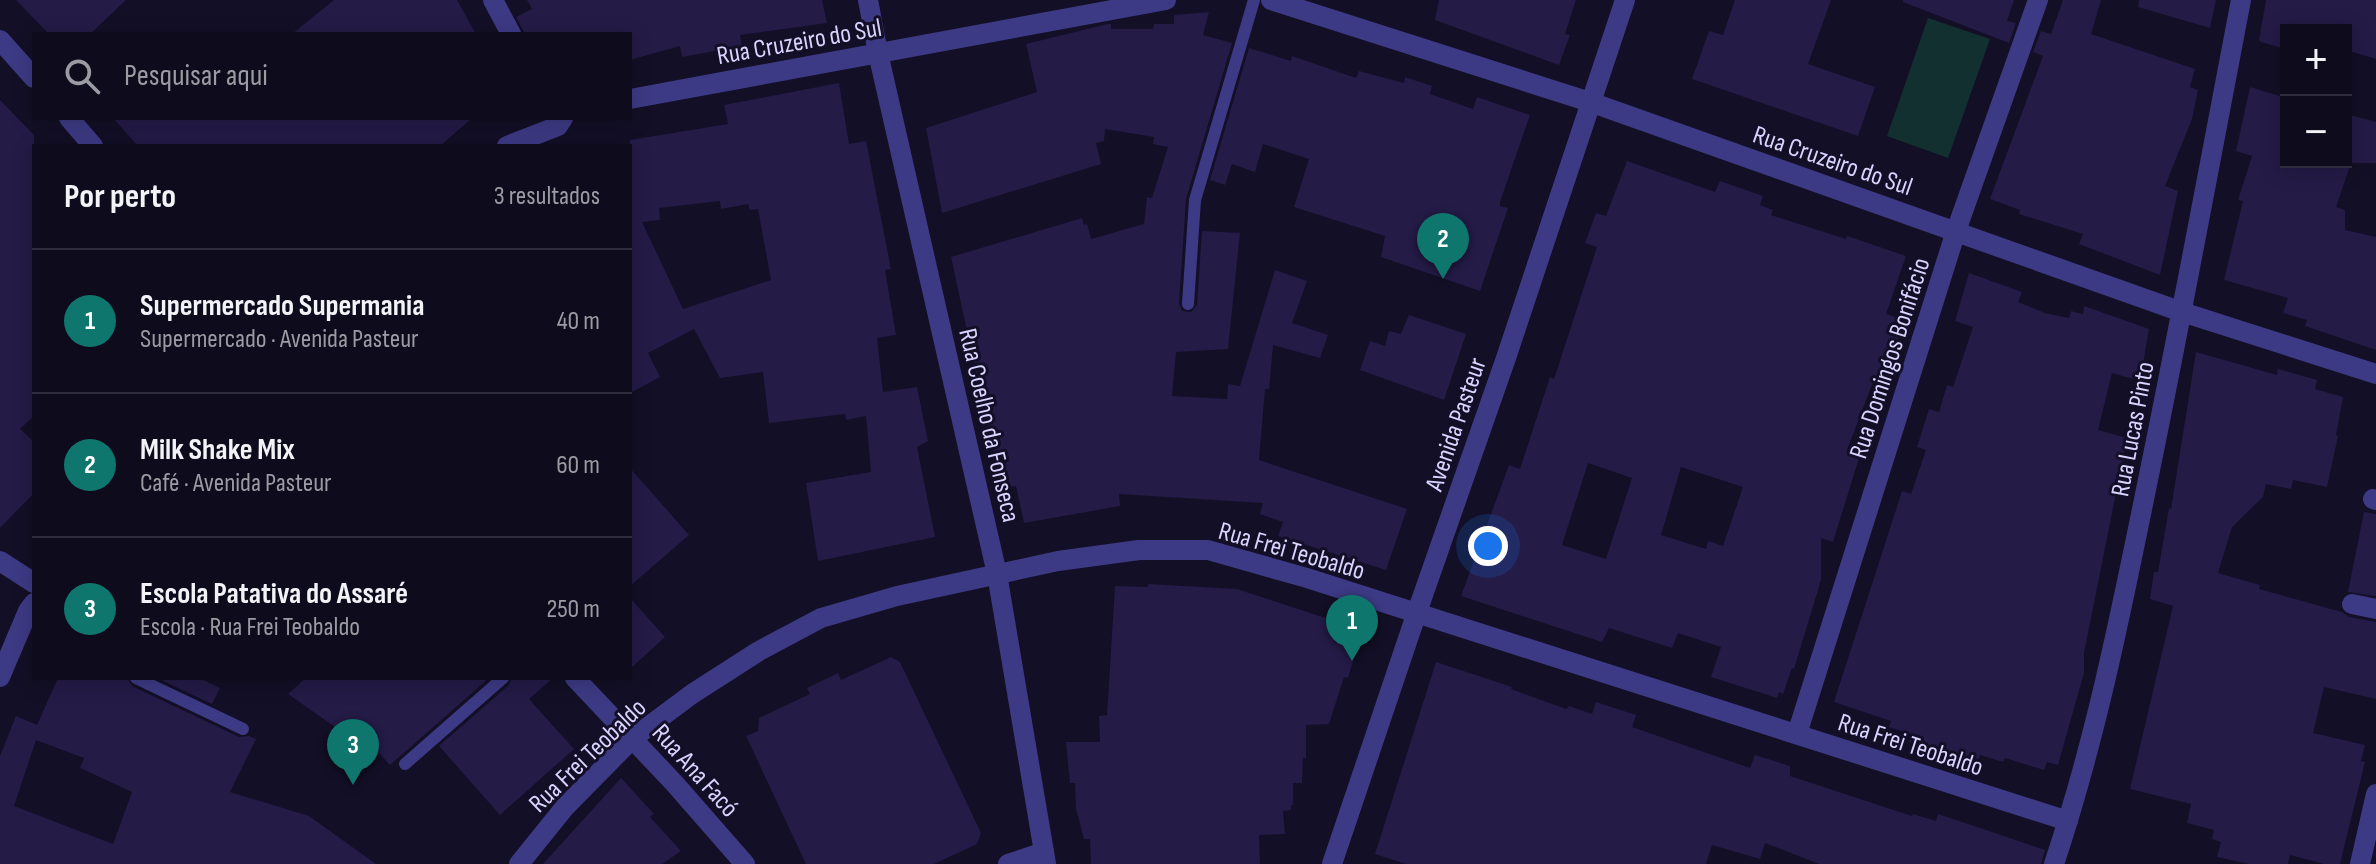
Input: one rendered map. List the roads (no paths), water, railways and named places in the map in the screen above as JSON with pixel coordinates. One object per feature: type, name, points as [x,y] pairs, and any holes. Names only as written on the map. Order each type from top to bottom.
[{"type":"street","points":[[493,0],[510,32]]},
{"type":"street","name":"Rua Coelho da Fonseca","points":[[868,0],[997,574],[1045,858]]},
{"type":"street","name":"Rua Cruzeiro do Sul","points":[[632,99],[1166,0]]},
{"type":"street","name":"Rua Cruzeiro do Sul","points":[[1271,0],[1590,102],[2182,312],[2376,374]]},
{"type":"street","name":"Avenida Pasteur","points":[[1332,864],[1625,0]]},
{"type":"street","name":"Rua Domingos Bonifácio","points":[[1797,734],[1956,231],[2038,0]]},
{"type":"street","name":"Rua Lucas Pinto","points":[[2054,864],[2119,626],[2241,0]]},
{"type":"street","points":[[0,40],[32,76]]},
{"type":"street","points":[[71,120],[91,144]]},
{"type":"street","points":[[511,144],[559,121]]},
{"type":"street","name":"Rua Frei Teobaldo","points":[[519,864],[565,807],[633,738],[732,668],[821,618],[897,596],[997,574],[1058,561],[1139,550],[1208,550],[1307,578],[2068,821]]},
{"type":"street","points":[[0,561],[32,582]]},
{"type":"street","points":[[2352,604],[2376,609]]},
{"type":"street","points":[[0,677],[28,626]]},
{"type":"street","name":"Rua Ana Facó","points":[[577,680],[745,864]]},
{"type":"street","points":[[2360,864],[2376,794]]},
{"type":"street","points":[[1008,864],[1045,858]]},
{"type":"lane","points":[[1188,304],[1195,200],[1254,0]]},
{"type":"lane","points":[[140,680],[243,729]]},
{"type":"lane","points":[[405,764],[501,680]]},
{"type":"place","name":"Milk Shake Mix","points":[[1443,279]]},
{"type":"place","name":"Supermercado Supermania","points":[[1352,661]]},
{"type":"place","name":"Escola Patativa do Assaré","points":[[353,785]]}]
